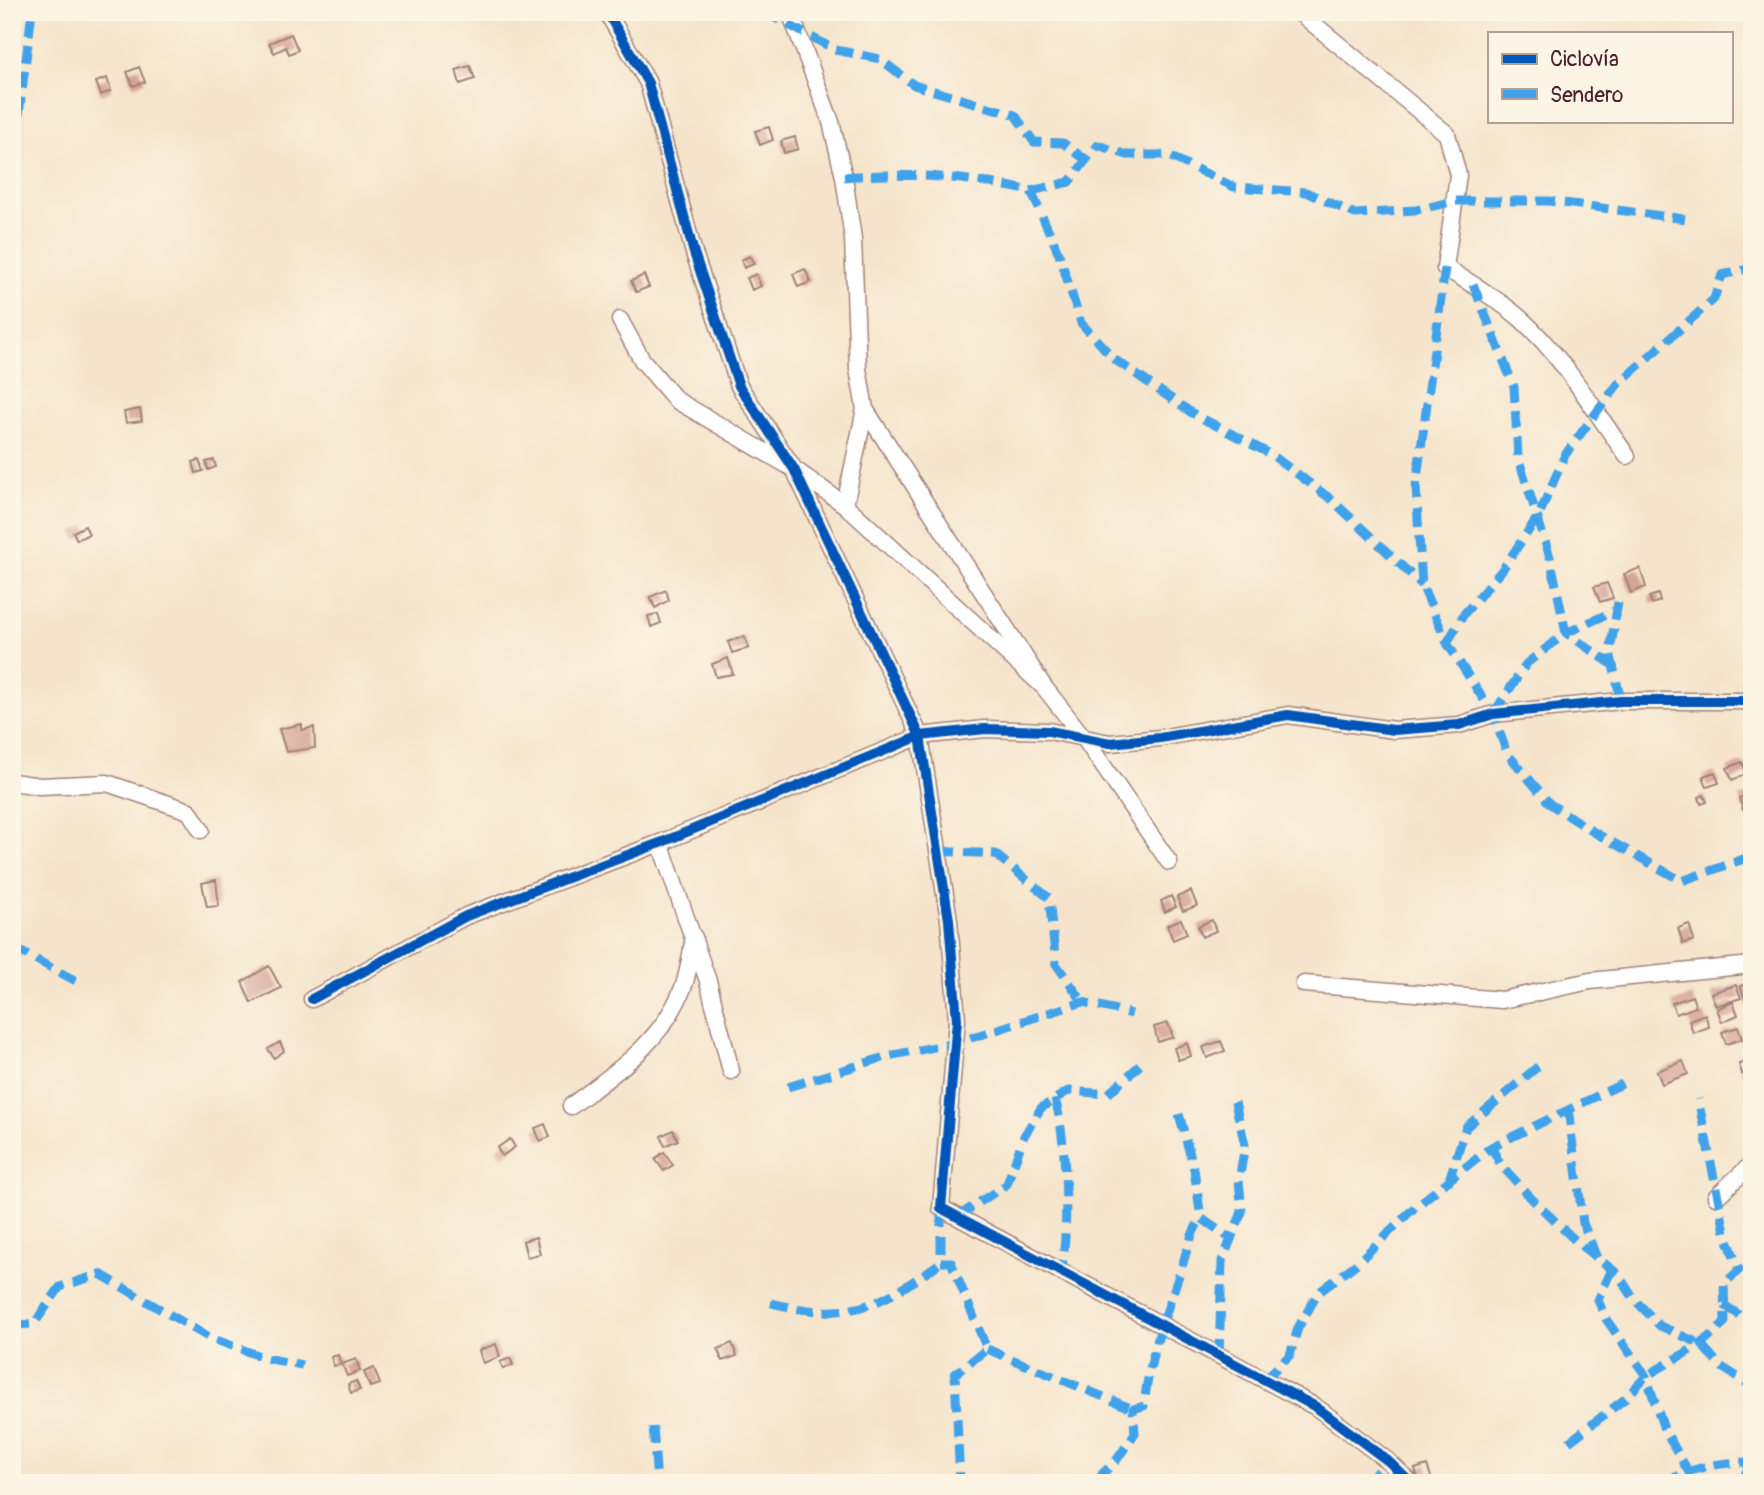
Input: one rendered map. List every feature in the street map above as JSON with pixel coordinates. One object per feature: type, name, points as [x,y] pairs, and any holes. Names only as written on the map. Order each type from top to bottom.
[{"type":"street","points":[[607,12],[648,83],[694,253],[739,386],[794,469],[920,736],[948,920],[957,1020],[941,1208],[1316,1407],[1388,1461],[1411,1483]]},
{"type":"street","points":[[789,12],[831,121],[845,177],[853,239],[858,369],[864,409],[845,505]]},
{"type":"street","points":[[1298,12],[1372,69],[1447,134],[1458,175],[1444,268],[1473,284],[1521,320],[1549,349],[1627,456]]},
{"type":"street","points":[[620,320],[642,360],[676,400],[794,469],[845,505],[1044,687]]},
{"type":"street","points":[[864,409],[1044,687],[1084,738],[1169,862]]},
{"type":"street","points":[[312,999],[466,916],[660,843],[920,736],[985,729],[1049,731],[1110,743],[1160,738],[1288,715],[1394,730],[1459,725],[1493,714],[1621,701],[1752,701]]},
{"type":"street","points":[[12,782],[40,786],[107,783],[189,811],[201,830]]},
{"type":"street","points":[[660,843],[694,935],[731,1071]]},
{"type":"street","points":[[570,1106],[646,1047],[671,1012],[685,984],[694,935]]},
{"type":"street","points":[[1304,984],[1502,1000],[1590,981],[1752,965]]},
{"type":"street","points":[[1716,1196],[1752,1164]]},
{"type":"building","points":[[291,34],[298,50],[289,54],[286,47],[274,53],[269,43]]},
{"type":"building","points":[[470,66],[475,79],[460,84],[456,70]]},
{"type":"building","points":[[139,67],[145,82],[133,86],[127,72]]},
{"type":"building","points":[[107,78],[111,91],[101,95],[96,82]]},
{"type":"building","points":[[769,127],[773,140],[760,145],[755,131]]},
{"type":"building","points":[[795,137],[798,149],[784,153],[781,141]]},
{"type":"building","points":[[750,256],[754,264],[744,268],[741,260]]},
{"type":"building","points":[[805,269],[811,282],[798,287],[793,274]]},
{"type":"building","points":[[756,274],[761,286],[752,290],[747,278]]},
{"type":"building","points":[[644,275],[649,287],[636,292],[631,281]]},
{"type":"building","points":[[140,409],[142,421],[126,423],[124,412]]},
{"type":"building","points":[[199,460],[203,471],[196,473],[193,462]]},
{"type":"building","points":[[214,460],[216,467],[208,470],[206,462]]},
{"type":"building","points":[[85,526],[89,534],[77,540],[73,532]]},
{"type":"building","points":[[1640,568],[1646,587],[1631,593],[1624,574]]},
{"type":"building","points":[[1607,583],[1613,598],[1600,602],[1594,587]]},
{"type":"building","points":[[666,590],[669,600],[655,608],[650,597]]},
{"type":"building","points":[[1658,594],[1660,601],[1652,604],[1649,597]]},
{"type":"building","points":[[658,614],[661,623],[651,627],[648,616]]},
{"type":"building","points":[[744,636],[749,648],[732,653],[728,642]]},
{"type":"building","points":[[728,658],[733,674],[716,677],[712,664]]},
{"type":"building","points":[[302,724],[302,730],[314,727],[315,748],[286,752],[279,729]]},
{"type":"building","points":[[1742,762],[1747,774],[1732,780],[1727,768]]},
{"type":"building","points":[[1752,762],[1752,780],[1745,765]]},
{"type":"building","points":[[1715,772],[1719,783],[1707,787],[1703,776]]},
{"type":"building","points":[[1752,793],[1752,807],[1743,810],[1739,798]]},
{"type":"building","points":[[1704,795],[1707,802],[1701,804],[1699,797]]},
{"type":"building","points":[[216,880],[219,906],[207,907],[202,883]]},
{"type":"building","points":[[1191,891],[1197,906],[1183,911],[1177,897]]},
{"type":"building","points":[[1171,896],[1176,907],[1165,912],[1161,901]]},
{"type":"building","points":[[1181,919],[1187,934],[1173,940],[1167,925]]},
{"type":"building","points":[[1212,920],[1216,931],[1202,937],[1198,926]]},
{"type":"building","points":[[1689,924],[1694,940],[1683,944],[1678,928]]},
{"type":"building","points":[[269,966],[281,988],[251,1003],[242,982]]},
{"type":"building","points":[[1752,983],[1752,998],[1745,1000],[1740,986]]},
{"type":"building","points":[[1736,985],[1741,998],[1716,1006],[1711,993]]},
{"type":"building","points":[[1692,996],[1696,1007],[1676,1014],[1672,1003]]},
{"type":"building","points":[[1733,1002],[1738,1015],[1722,1022],[1717,1009]]},
{"type":"building","points":[[1705,1014],[1709,1027],[1693,1033],[1689,1020]]},
{"type":"building","points":[[1168,1023],[1173,1037],[1158,1042],[1154,1027]]},
{"type":"building","points":[[1738,1027],[1742,1039],[1726,1044],[1722,1032]]},
{"type":"building","points":[[1221,1041],[1225,1051],[1207,1058],[1203,1047]]},
{"type":"building","points":[[280,1042],[284,1051],[274,1058],[268,1049]]},
{"type":"building","points":[[1187,1043],[1191,1056],[1178,1060],[1174,1048]]},
{"type":"building","points":[[1683,1061],[1688,1074],[1662,1084],[1657,1071]]},
{"type":"building","points":[[1747,1062],[1749,1072],[1742,1074],[1739,1064]]},
{"type":"building","points":[[1752,1081],[1752,1098],[1748,1099],[1744,1083]]},
{"type":"building","points":[[545,1124],[550,1137],[540,1141],[535,1128]]},
{"type":"building","points":[[673,1130],[678,1140],[665,1146],[661,1136]]},
{"type":"building","points":[[510,1139],[515,1147],[502,1156],[497,1148]]},
{"type":"building","points":[[664,1152],[673,1165],[664,1171],[655,1159]]},
{"type":"building","points":[[536,1237],[540,1254],[527,1257],[523,1241]]},
{"type":"building","points":[[732,1343],[737,1356],[722,1361],[718,1349]]},
{"type":"building","points":[[496,1344],[500,1357],[483,1363],[479,1350]]},
{"type":"building","points":[[338,1355],[341,1364],[334,1366],[331,1357]]},
{"type":"building","points":[[510,1358],[513,1365],[503,1369],[500,1362]]},
{"type":"building","points":[[356,1359],[360,1371],[347,1376],[342,1364]]},
{"type":"building","points":[[374,1368],[380,1384],[370,1387],[364,1372]]},
{"type":"building","points":[[356,1381],[360,1390],[351,1393],[348,1384]]},
{"type":"building","points":[[1427,1465],[1432,1480],[1420,1483],[1415,1469]]},
{"type":"building","points":[[1474,1476],[1477,1483],[1458,1483]]},
{"type":"marked path","points":[[12,169],[32,12]]},
{"type":"marked path","points":[[764,12],[836,50],[880,59],[914,85],[1015,115],[1034,142],[1063,143],[1085,159]]},
{"type":"marked path","points":[[1031,191],[1069,182],[1098,145],[1127,155],[1167,155],[1234,187],[1306,192],[1355,214],[1416,210],[1455,201],[1549,201],[1685,219]]},
{"type":"marked path","points":[[844,177],[938,177],[1031,191],[1059,254],[1081,323],[1114,359],[1192,413],[1272,455],[1332,500],[1422,585]]},
{"type":"marked path","points":[[1445,268],[1416,486],[1422,585],[1447,643],[1493,714],[1507,753],[1550,804],[1592,831],[1682,881],[1752,856]]},
{"type":"marked path","points":[[1447,643],[1464,614],[1502,570],[1539,515],[1565,455],[1618,384],[1714,299],[1722,275],[1752,268]]},
{"type":"marked path","points":[[1473,284],[1514,387],[1518,457],[1550,557],[1566,633],[1613,665]]},
{"type":"marked path","points":[[1618,602],[1610,652],[1621,701]]},
{"type":"marked path","points":[[1493,714],[1527,663],[1566,633],[1614,611]]},
{"type":"marked path","points":[[938,851],[995,854],[1049,898],[1056,964],[1083,1002]]},
{"type":"marked path","points":[[12,947],[80,983]]},
{"type":"marked path","points":[[788,1087],[888,1056],[955,1043],[1083,1002],[1132,1014]]},
{"type":"marked path","points":[[1448,1183],[1466,1127],[1542,1063]]},
{"type":"marked path","points":[[957,1217],[1007,1184],[1024,1136],[1041,1108],[1068,1091],[1108,1094],[1140,1065]]},
{"type":"marked path","points":[[1264,1380],[1290,1355],[1298,1328],[1318,1293],[1356,1264],[1415,1207],[1491,1147],[1626,1082]]},
{"type":"marked path","points":[[1219,1357],[1222,1261],[1242,1212],[1239,1180],[1245,1145],[1234,1098]]},
{"type":"marked path","points":[[1055,1099],[1062,1137],[1066,1185],[1061,1272]]},
{"type":"marked path","points":[[1569,1442],[1626,1398],[1646,1376],[1701,1344],[1725,1322],[1724,1284],[1739,1270],[1725,1232],[1698,1099]]},
{"type":"marked path","points":[[1568,1108],[1583,1223],[1597,1258]]},
{"type":"marked path","points":[[1179,1114],[1194,1169],[1201,1218],[1231,1239]]},
{"type":"marked path","points":[[1491,1147],[1501,1165],[1532,1199],[1580,1245],[1617,1273],[1635,1300],[1660,1326],[1701,1344],[1720,1366],[1752,1386]]},
{"type":"marked path","points":[[941,1208],[941,1262],[951,1262],[987,1349],[955,1374],[960,1483]]},
{"type":"marked path","points":[[1102,1483],[1102,1474],[1116,1461],[1135,1433],[1133,1409],[1144,1406],[1159,1334],[1190,1240],[1201,1218]]},
{"type":"marked path","points":[[771,1303],[822,1311],[862,1307],[899,1290],[941,1262]]},
{"type":"marked path","points":[[1612,1269],[1598,1300],[1606,1319],[1646,1376],[1664,1429],[1695,1483]]},
{"type":"marked path","points":[[12,1325],[34,1324],[60,1287],[100,1274],[208,1337],[265,1358],[302,1365]]},
{"type":"marked path","points":[[1724,1305],[1752,1323]]},
{"type":"marked path","points":[[987,1349],[1133,1409]]},
{"type":"marked path","points":[[653,1427],[657,1483]]},
{"type":"marked path","points":[[1742,1483],[1752,1458]]},
{"type":"marked path","points":[[1365,1483],[1388,1461]]},
{"type":"marked path","points":[[1663,1483],[1705,1467],[1750,1462]]},
{"type":"cycle path","points":[[607,12],[648,83],[694,253],[739,386],[794,469],[920,736],[949,920],[957,1020],[941,1208],[1316,1407],[1388,1461],[1411,1483]]},
{"type":"cycle path","points":[[312,999],[466,916],[660,843],[920,736],[985,729],[1049,731],[1110,743],[1160,738],[1288,715],[1394,730],[1459,725],[1493,714],[1621,701],[1752,701]]}]
